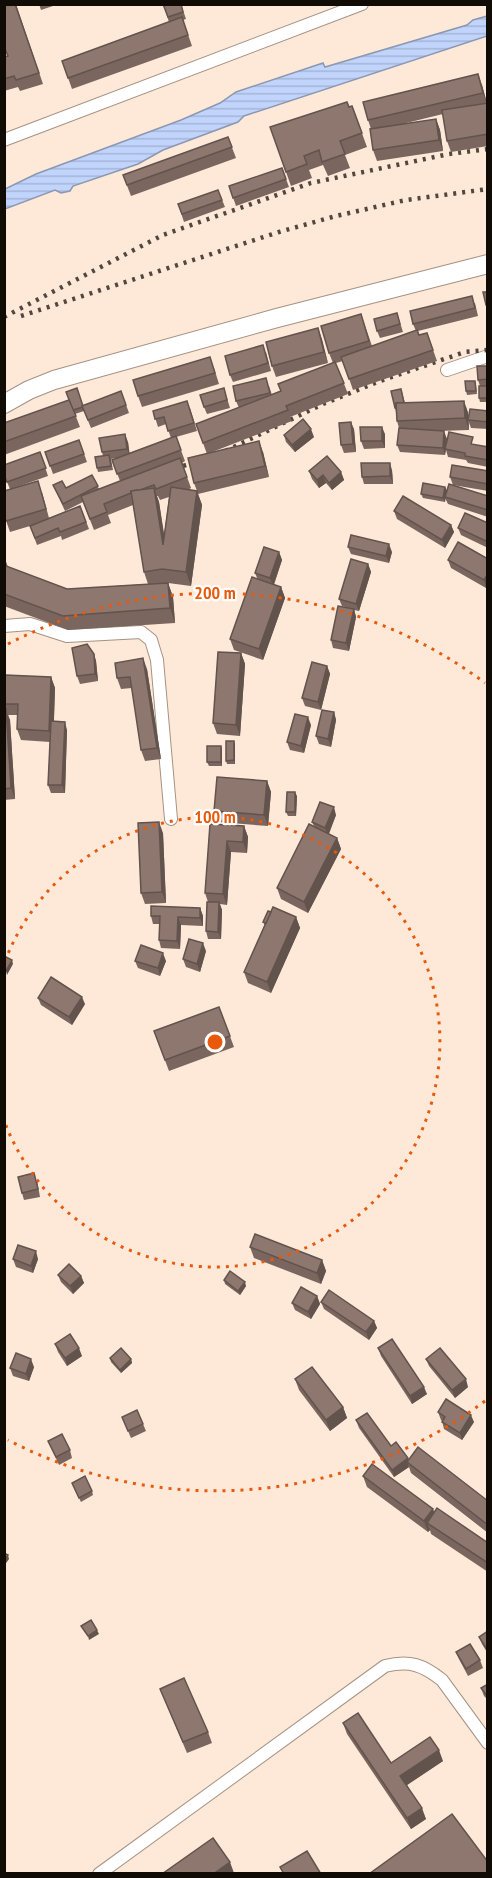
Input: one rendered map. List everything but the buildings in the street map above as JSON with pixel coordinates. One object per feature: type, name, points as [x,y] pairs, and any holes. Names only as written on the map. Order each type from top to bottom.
[{"type":"main road","points":[[4,404],[29,390],[54,380],[277,318],[488,264]]},
{"type":"street","points":[[4,140],[362,4]]},
{"type":"street","points":[[447,370],[488,356]]},
{"type":"street","points":[[4,626],[30,624],[67,636],[141,632],[151,640],[157,660],[171,819]]},
{"type":"street","points":[[99,1874],[385,1666],[395,1663],[419,1665],[433,1673],[442,1680],[488,1743]]},
{"type":"water","points":[[487,16],[487,36],[244,116],[238,122],[163,150],[138,164],[73,186],[70,191],[61,193],[55,190],[5,209],[5,189],[36,174],[181,120],[220,103],[236,92],[323,63],[325,67],[467,25],[473,20]]},
{"type":"railway","points":[[4,317],[163,235],[311,183],[449,154],[488,149]]},
{"type":"railway","points":[[21,316],[279,232],[336,216],[406,200],[488,189]]},
{"type":"railway","points":[[166,471],[213,457],[323,404],[380,381],[465,352],[488,350]]}]
